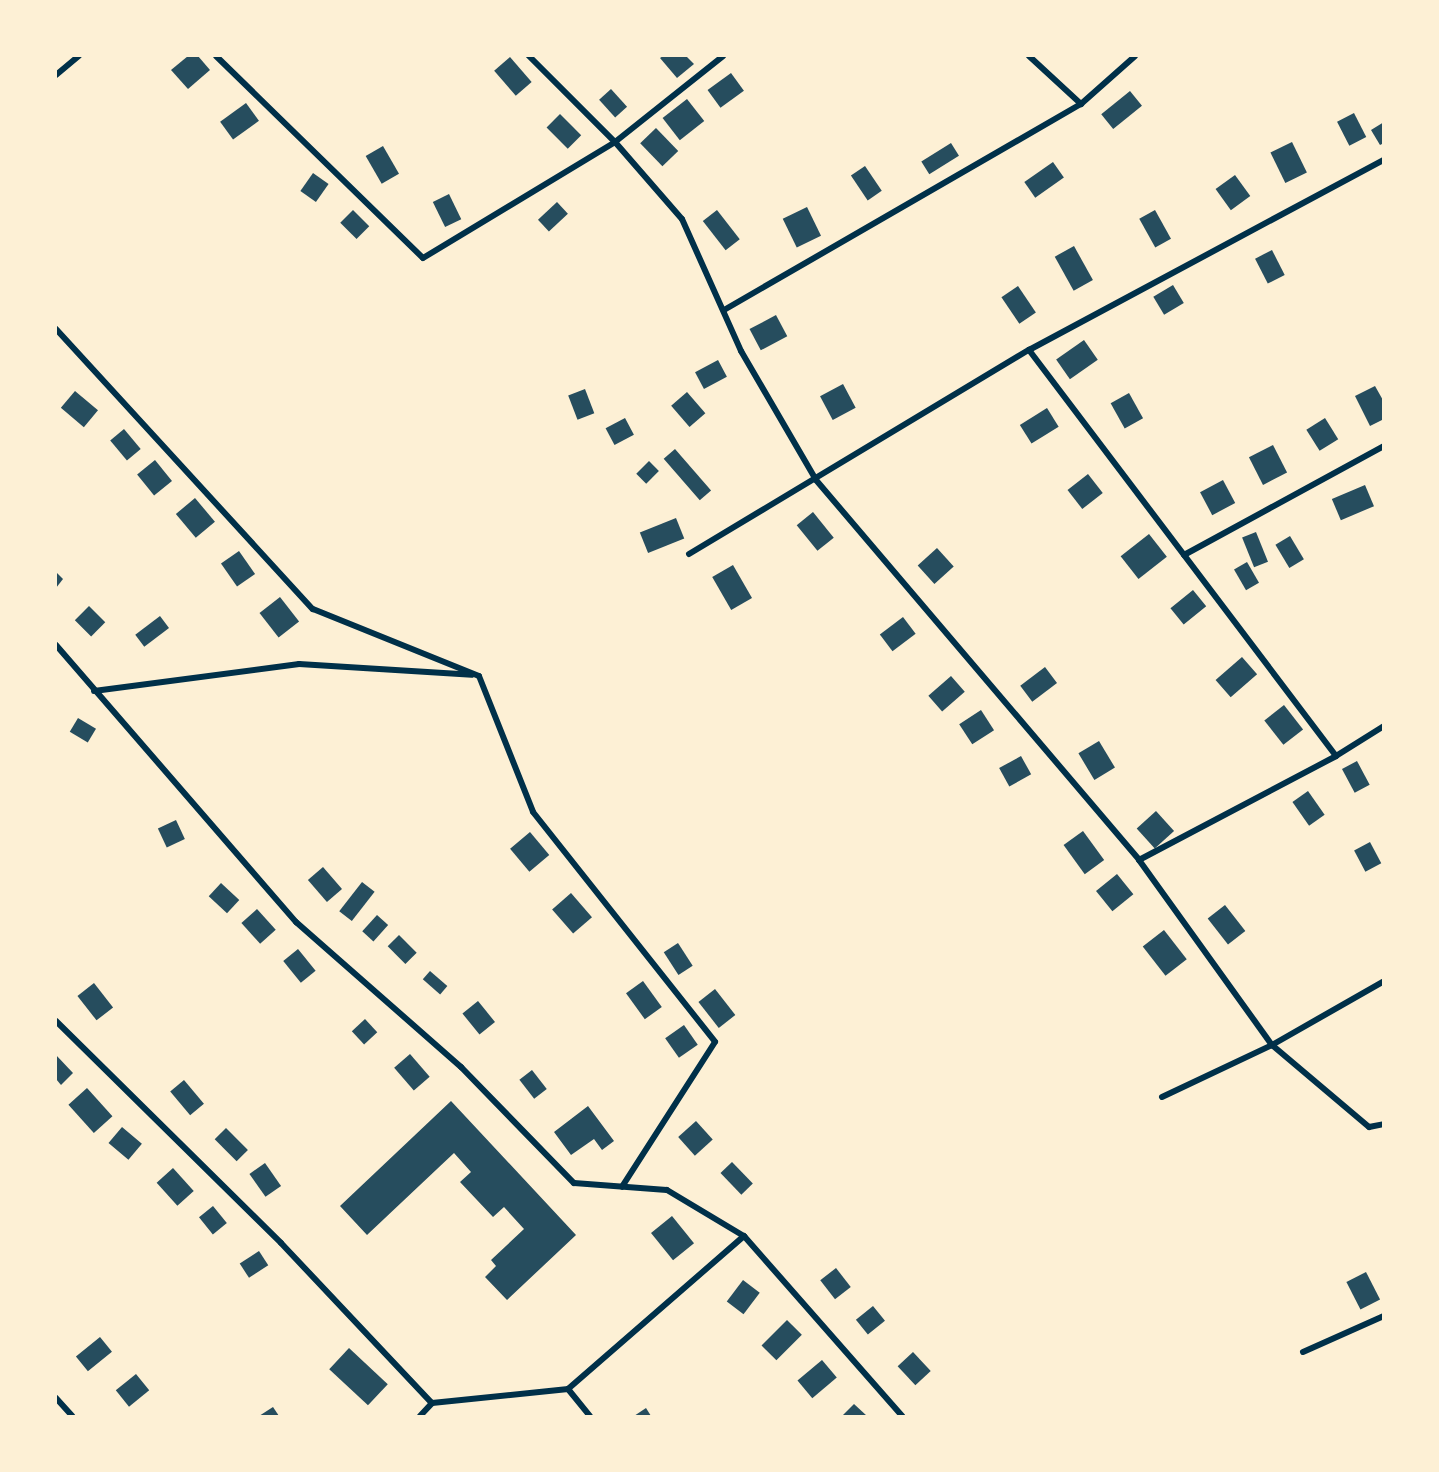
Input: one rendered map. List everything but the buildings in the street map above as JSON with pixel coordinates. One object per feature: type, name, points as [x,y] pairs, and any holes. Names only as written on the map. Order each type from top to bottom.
[{"type":"street","points":[[56,75],[79,56]]},
{"type":"street","points":[[216,56],[423,258],[615,142],[723,56]]},
{"type":"street","points":[[529,56],[615,142],[682,219],[741,351],[816,480],[1139,860],[1272,1045],[1369,1127],[1383,1124]]},
{"type":"street","points":[[1029,56],[1081,104]]},
{"type":"street","points":[[724,310],[1081,104],[1135,56]]},
{"type":"street","points":[[689,554],[816,480],[1029,350],[1383,160]]},
{"type":"street","points":[[56,329],[313,609],[479,676],[534,812],[715,1041],[622,1187]]},
{"type":"street","points":[[1029,350],[1336,756]]},
{"type":"street","points":[[1184,555],[1383,446]]},
{"type":"street","points":[[56,645],[296,922],[461,1067],[574,1183],[667,1190],[744,1236],[902,1416]]},
{"type":"street","points":[[94,691],[299,664],[479,676]]},
{"type":"street","points":[[1139,860],[1336,756],[1383,726]]},
{"type":"street","points":[[1162,1097],[1272,1045],[1383,981]]},
{"type":"street","points":[[56,1021],[281,1243],[432,1403]]},
{"type":"street","points":[[420,1416],[432,1403],[568,1389],[744,1236]]},
{"type":"street","points":[[1303,1352],[1383,1316]]},
{"type":"street","points":[[568,1389],[590,1416]]},
{"type":"street","points":[[56,1398],[72,1416]]}]
